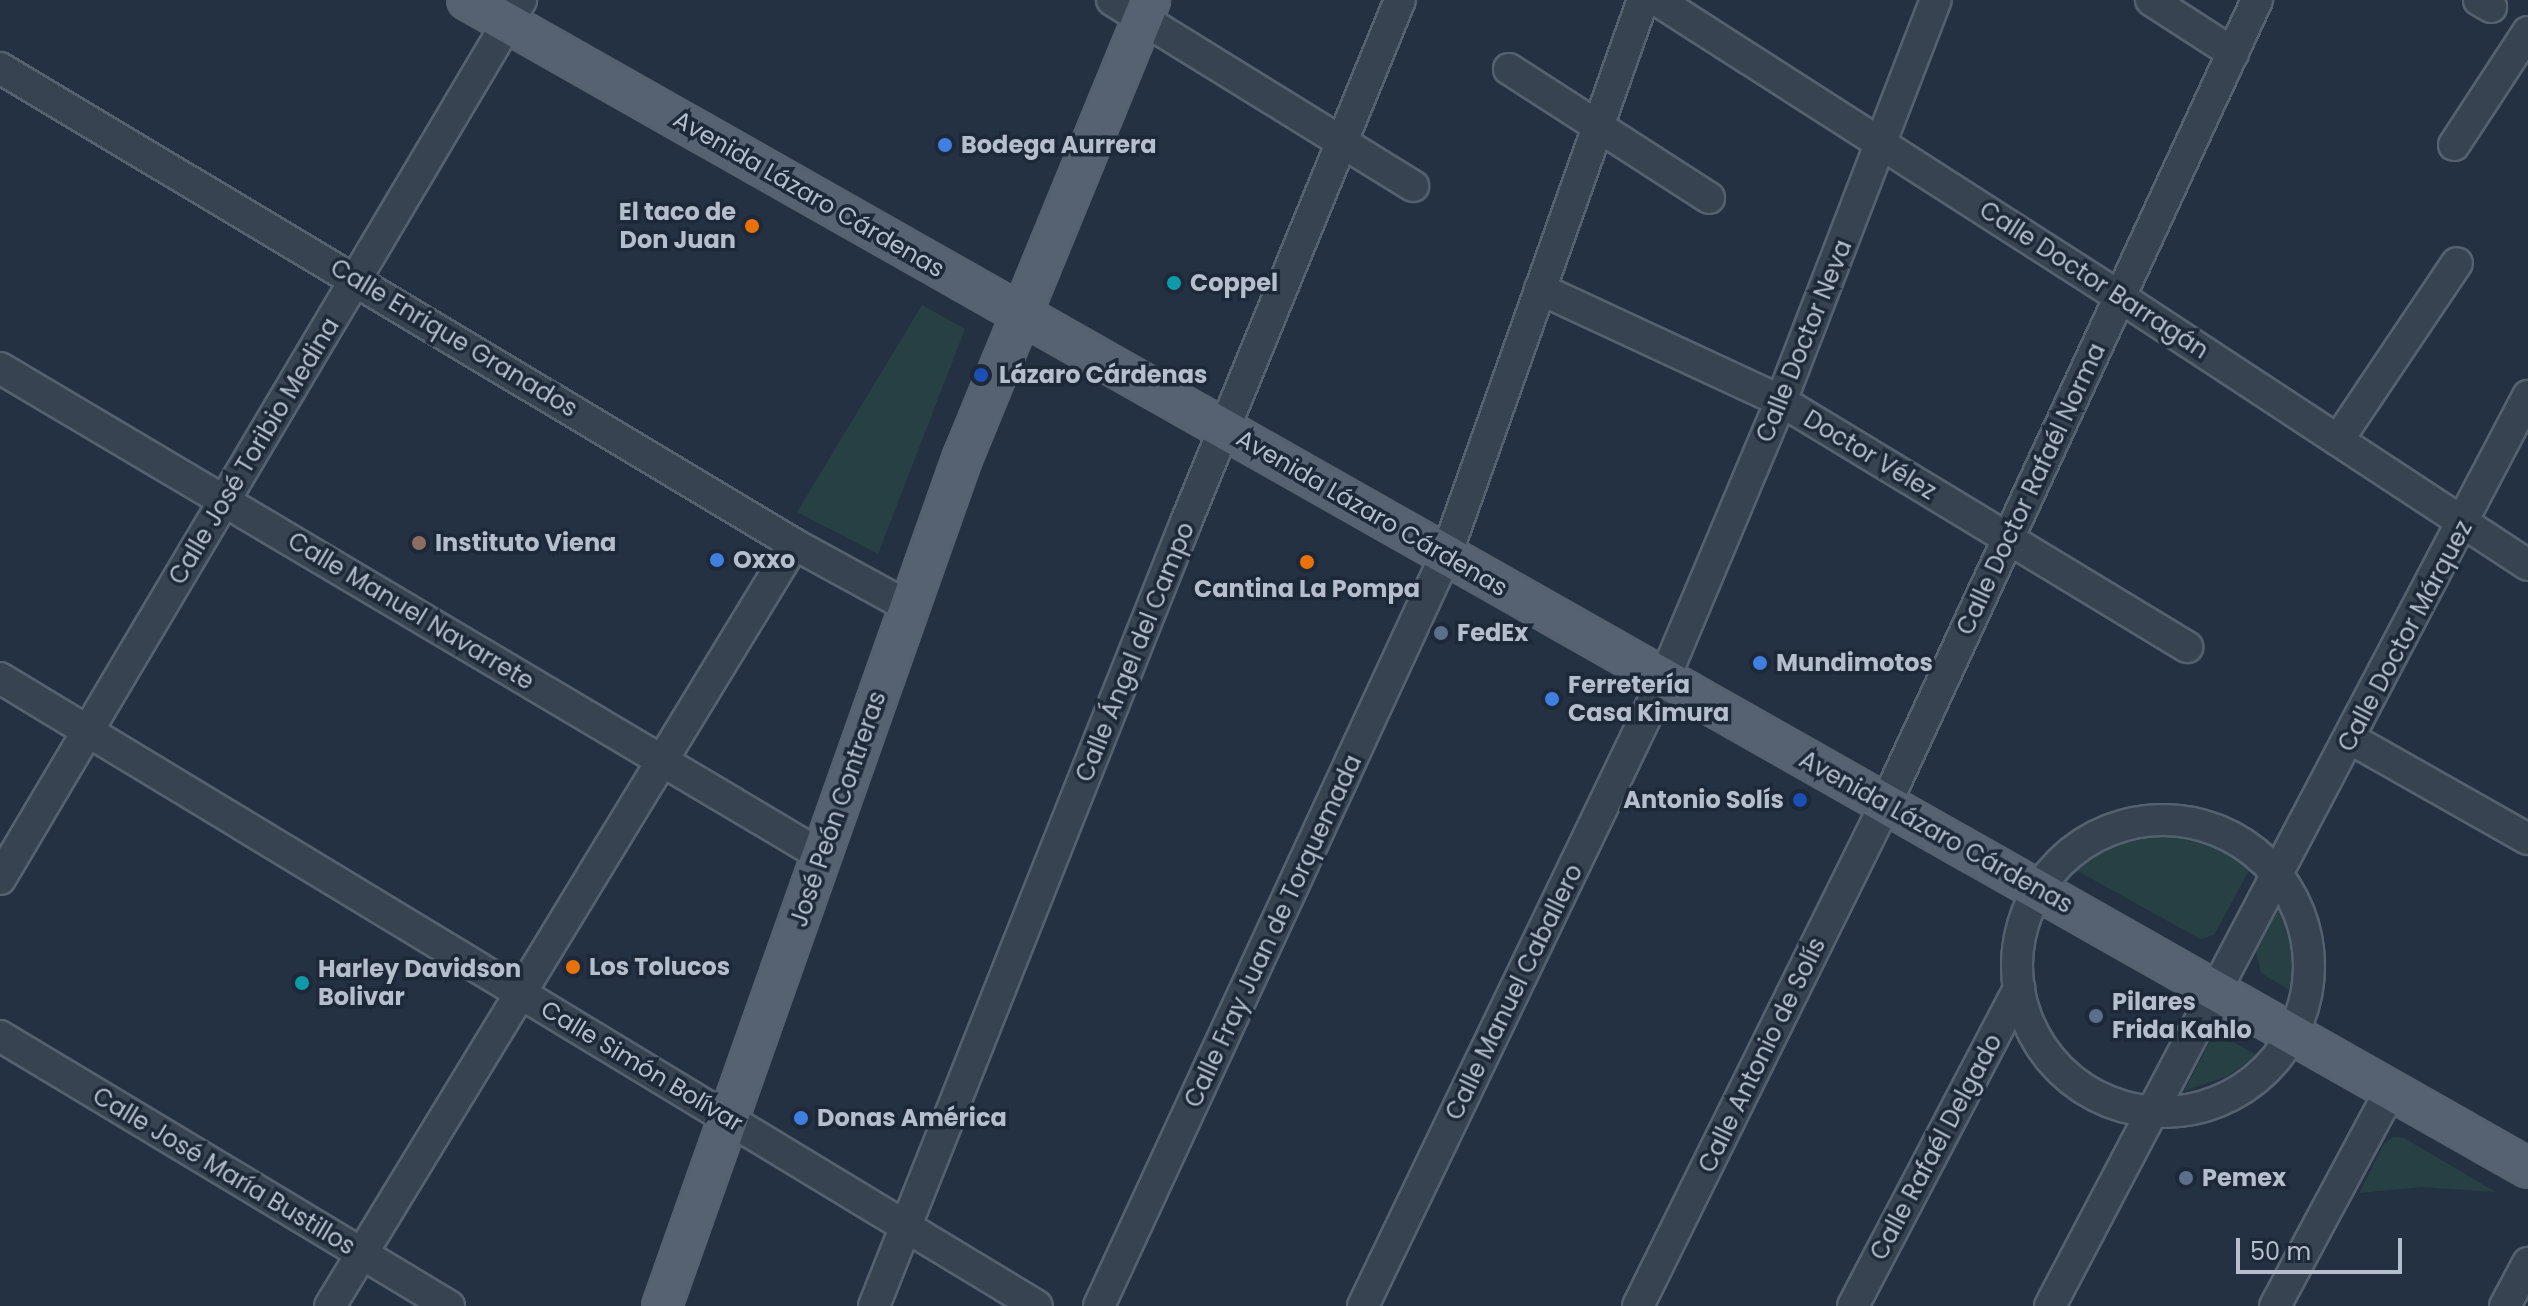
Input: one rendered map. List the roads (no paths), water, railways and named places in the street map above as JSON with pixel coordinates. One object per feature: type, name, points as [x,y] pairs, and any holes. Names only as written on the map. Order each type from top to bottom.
[{"type":"main road","name":"Avenida Lázaro Cárdenas","points":[[467,0],[515,12],[1023,315],[2528,1168]]},
{"type":"main road","name":"José Peón Contreras","points":[[662,1306],[962,459],[1023,315],[1135,6]]},
{"type":"street","name":"Calle Ángel del Campo","points":[[874,1306],[1224,429],[1400,0]]},
{"type":"street","name":"Calle Fray Juan de Torquemada","points":[[1099,1306],[1446,555],[1643,0]]},
{"type":"street","name":"Calle Doctor Barragán","points":[[1657,0],[2120,297],[2528,565]]},
{"type":"street","name":"Calle Doctor Neva","points":[[1664,679],[1781,401],[1883,144],[1936,0]]},
{"type":"street","points":[[2151,0],[2233,53]]},
{"type":"street","name":"Calle Doctor Rafaél Norma","points":[[1886,803],[2257,0]]},
{"type":"street","points":[[1135,6],[1413,186]]},
{"type":"street","name":"Calle José Toribio Medina","points":[[0,879],[515,12]]},
{"type":"street","points":[[2454,145],[2528,32]]},
{"type":"street","name":"Calle Enrique Granados","points":[[0,68],[357,279],[794,544],[909,607]]},
{"type":"street","points":[[1509,69],[1709,198]]},
{"type":"street","points":[[2338,440],[2457,263]]},
{"type":"street","name":"Doctor Vélez","points":[[1540,289],[1781,401],[2187,647]]},
{"type":"street","name":"Calle Manuel Navarrete","points":[[0,368],[821,855]]},
{"type":"street","name":"Calle Doctor Márquez","points":[[2050,1306],[2464,524],[2528,396]]},
{"type":"street","points":[[330,1306],[794,544]]},
{"type":"street","name":"Calle Simón Bolívar","points":[[0,678],[1037,1306]]},
{"type":"street","name":"Calle Manuel Caballero","points":[[1363,1306],[1664,679]]},
{"type":"street","points":[[2351,739],[2528,839]]},
{"type":"street","name":"Calle Antonio de Solís","points":[[1638,1306],[1886,803]]},
{"type":"street","points":[[2148,820],[2185,820],[2220,830],[2252,848],[2278,874],[2297,905],[2307,939],[2309,975],[2302,1011],[2292,1034],[2283,1050],[2256,1078],[2233,1094],[2207,1105],[2152,1112],[2119,1105],[2090,1092],[2064,1073],[2042,1048],[2027,1020],[2019,988],[2020,943],[2025,920],[2039,890],[2053,870],[2080,845],[2113,828],[2148,820]]},
{"type":"street","name":"Calle Rafaél Delgado","points":[[1853,1306],[2019,988]]},
{"type":"street","name":"Calle José María Bustillos","points":[[0,1036],[449,1306]]},
{"type":"street","points":[[2275,1306],[2391,1090]]},
{"type":"street","points":[[2505,1306],[2528,1263]]},
{"type":"place","name":"Bodega Aurrera","points":[[945,145]]},
{"type":"place","name":"El taco de Don Juan","points":[[752,226]]},
{"type":"place","name":"Coppel","points":[[1174,283]]},
{"type":"place","name":"Lázaro Cárdenas","points":[[981,375]]},
{"type":"place","name":"Instituto Viena","points":[[419,543]]},
{"type":"place","name":"Oxxo","points":[[717,560]]},
{"type":"place","name":"Cantina La Pompa","points":[[1307,562]]},
{"type":"place","name":"FedEx","points":[[1441,633]]},
{"type":"place","name":"Mundimotos","points":[[1760,663]]},
{"type":"place","name":"Ferretería Casa Kimura","points":[[1552,699]]},
{"type":"place","name":"Antonio Solís","points":[[1800,800]]},
{"type":"place","name":"Los Tolucos","points":[[573,967]]},
{"type":"place","name":"Harley Davidson Bolivar","points":[[302,983]]},
{"type":"place","name":"Pilares Frida Kahlo","points":[[2096,1016]]},
{"type":"place","name":"Donas América","points":[[801,1118]]},
{"type":"place","name":"Pemex","points":[[2186,1178]]}]
